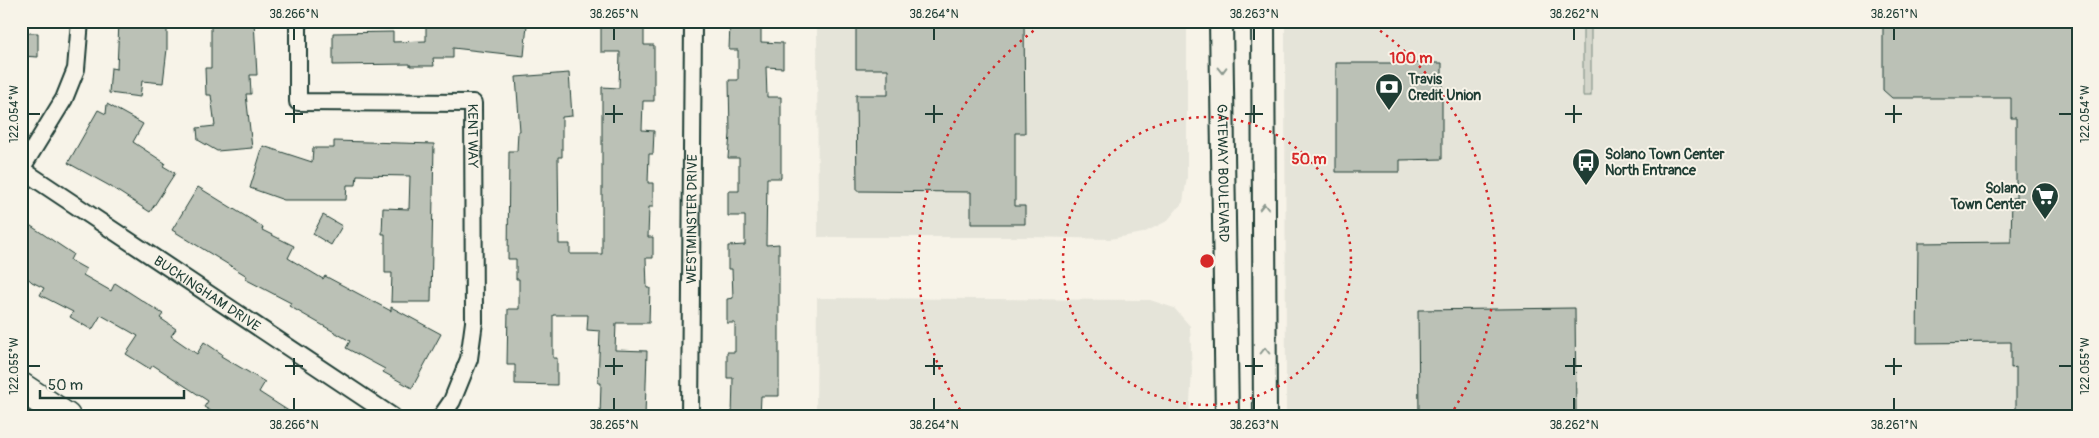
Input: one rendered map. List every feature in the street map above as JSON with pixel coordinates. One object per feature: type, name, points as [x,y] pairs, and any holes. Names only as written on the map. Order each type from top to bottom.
[{"type":"highway","points":[[21,387],[66,417]]},
{"type":"street","points":[[21,169],[64,98],[76,68],[80,21]]},
{"type":"street","name":"KENT WAY","points":[[298,21],[298,102],[473,103],[474,322],[469,359],[452,401],[441,417]]},
{"type":"street","name":"WESTMINSTER DRIVE","points":[[690,417],[693,21]]},
{"type":"street","name":"GATEWAY BOULEVARD","points":[[1221,21],[1227,417]]},
{"type":"street","points":[[1263,21],[1265,417]]},
{"type":"street","name":"BUCKINGHAM DRIVE","points":[[21,169],[393,417]]},
{"type":"shaded area","points":[[817,21],[1187,21],[1187,177],[1183,202],[1167,221],[1143,233],[1110,239],[818,237]]},
{"type":"shaded area","name":"Solano Town Center","points":[[1285,21],[2078,21],[2078,417],[1286,417]]},
{"type":"shaded area","points":[[1583,21],[1591,21],[1591,96],[1583,96]]},
{"type":"shaded area","points":[[817,298],[1150,300],[1174,308],[1190,326],[1192,372],[1189,417],[816,417]]},
{"type":"building","points":[[119,21],[167,21],[167,49],[163,83],[142,81],[140,97],[109,93],[111,68],[117,69]]},
{"type":"building","points":[[211,21],[254,21],[257,75],[250,75],[251,94],[246,94],[252,148],[217,151],[198,140],[197,128],[215,126],[211,95],[206,95],[205,68],[211,68]]},
{"type":"building","points":[[426,21],[507,21],[507,23],[527,25],[524,56],[453,48],[453,58],[433,58],[434,66],[410,66],[410,64],[333,65],[333,33],[393,32],[393,42],[426,41]]},
{"type":"building","points":[[856,21],[1024,21],[1025,133],[1015,133],[1015,206],[1025,206],[1025,224],[971,224],[971,192],[857,191],[856,95],[888,95],[888,69],[856,69]]},
{"type":"building","name":"Solano Town Center","points":[[1883,21],[2078,21],[2078,417],[2016,417],[2016,367],[2011,368],[2011,342],[1917,343],[1918,243],[2011,242],[2012,198],[2016,198],[2016,118],[2011,118],[2011,98],[1892,98],[1883,90]]},
{"type":"building","points":[[730,23],[761,24],[761,42],[783,43],[783,68],[766,67],[767,97],[781,97],[781,178],[767,178],[766,245],[779,244],[779,396],[761,396],[760,417],[732,417],[733,378],[727,378],[727,352],[735,352],[735,323],[727,323],[727,299],[733,298],[732,269],[728,269],[728,246],[745,245],[745,216],[728,216],[728,191],[739,191],[739,158],[728,158],[730,134],[729,80],[738,80],[738,50],[729,50]]},
{"type":"building","points":[[601,26],[644,26],[644,45],[654,45],[654,101],[643,101],[642,130],[654,131],[653,154],[649,154],[648,183],[653,183],[653,207],[649,207],[648,237],[653,237],[653,258],[646,258],[647,288],[650,288],[649,323],[616,323],[615,350],[647,351],[645,417],[600,417],[601,383],[598,383],[600,331],[587,330],[588,315],[553,315],[553,358],[557,358],[557,385],[515,384],[515,365],[507,365],[508,309],[519,309],[519,279],[516,279],[516,259],[508,259],[509,151],[517,151],[518,131],[520,131],[516,77],[569,73],[572,116],[562,117],[562,157],[558,157],[559,244],[570,244],[570,254],[602,254],[602,87],[619,88],[620,52],[601,52]]},
{"type":"building","points":[[21,33],[38,33],[38,57],[21,56]]},
{"type":"building","name":"Travis Credit Union","points":[[1336,63],[1442,63],[1442,159],[1400,160],[1400,172],[1336,172]]},
{"type":"building","points":[[107,104],[143,124],[133,142],[165,163],[163,166],[175,173],[150,212],[108,185],[68,163],[98,110],[106,114]]},
{"type":"building","points":[[334,141],[434,144],[431,302],[391,302],[392,273],[385,273],[385,234],[382,234],[383,208],[409,209],[410,176],[357,175],[356,185],[347,185],[346,200],[284,200],[250,188],[263,146],[312,162],[313,148],[334,148]]},
{"type":"building","points":[[198,187],[263,227],[262,230],[294,246],[288,258],[323,279],[325,276],[391,311],[391,307],[441,334],[412,388],[383,372],[385,369],[346,348],[350,341],[289,306],[291,303],[245,279],[247,276],[172,230]]},
{"type":"building","points":[[323,215],[342,226],[331,245],[313,234]]},
{"type":"building","points":[[28,224],[73,254],[70,260],[86,269],[83,275],[111,291],[115,283],[163,314],[160,318],[176,329],[171,336],[197,354],[204,342],[222,354],[221,356],[265,382],[259,392],[298,417],[221,417],[204,407],[208,401],[153,365],[150,369],[126,354],[138,336],[101,315],[92,330],[70,317],[73,312],[40,295],[44,288],[32,282],[21,272],[21,234]]},
{"type":"building","points":[[1575,308],[1576,415],[1419,417],[1418,310]]},
{"type":"place","name":"Travis Credit Union","points":[[1389,111]]},
{"type":"place","name":"Solano Town Center North Entrance","points":[[1586,186]]},
{"type":"place","name":"Solano Town Center","points":[[2045,220]]}]
